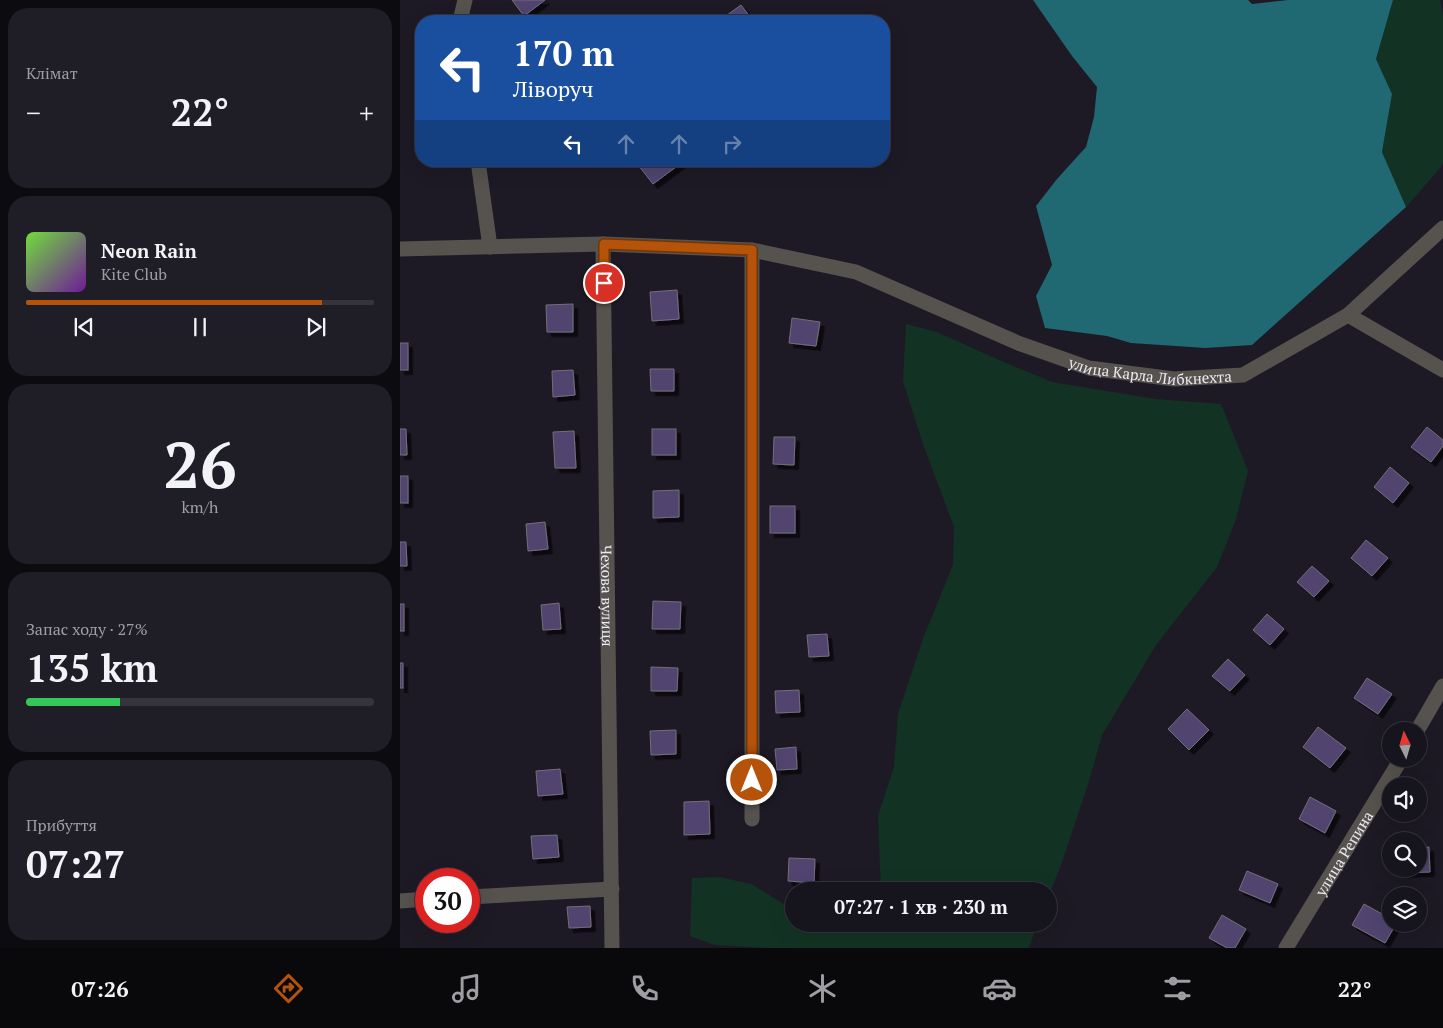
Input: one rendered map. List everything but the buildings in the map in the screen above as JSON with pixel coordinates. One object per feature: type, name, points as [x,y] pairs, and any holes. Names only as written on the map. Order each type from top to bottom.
[{"type":"street","points":[[461,15],[465,0]]},
{"type":"street","points":[[479,167],[490,247]]},
{"type":"street","name":"улица Карла Либкнехта","points":[[400,249],[604,244],[752,250],[856,272],[1018,343],[1089,368],[1174,379],[1243,375],[1348,315],[1443,228]]},
{"type":"street","name":"Чехова вулиця","points":[[604,244],[612,948]]},
{"type":"street","points":[[752,250],[752,819]]},
{"type":"street","points":[[1348,315],[1443,370]]},
{"type":"street","points":[[1422,722],[1443,686]]},
{"type":"street","name":"улица Репина","points":[[1286,948],[1396,768]]},
{"type":"street","points":[[480,896],[612,889]]},
{"type":"street","points":[[400,901],[415,900]]},
{"type":"green space","points":[[1393,0],[1440,0],[1443,16],[1443,163],[1406,207],[1382,152],[1392,94],[1376,59]]},
{"type":"green space","points":[[906,324],[937,332],[1052,382],[1155,399],[1221,404],[1248,471],[1235,522],[1217,567],[1156,645],[1102,735],[1089,781],[1054,882],[881,882],[878,816],[894,767],[898,714],[924,636],[953,565],[954,527],[923,444],[903,381]]},
{"type":"green space","points":[[719,877],[751,884],[785,904],[785,932],[1034,932],[1029,948],[767,948],[715,945],[690,936],[692,878]]},
{"type":"water","points":[[1033,0],[1248,0],[1252,4],[1288,0],[1393,0],[1376,59],[1392,94],[1382,152],[1406,207],[1252,345],[1205,348],[1131,343],[1107,336],[1045,328],[1036,296],[1052,265],[1036,206],[1086,147],[1094,117],[1097,87],[1072,56]]},
{"type":"route","points":[[604,283],[604,244],[752,250],[752,780]]}]
